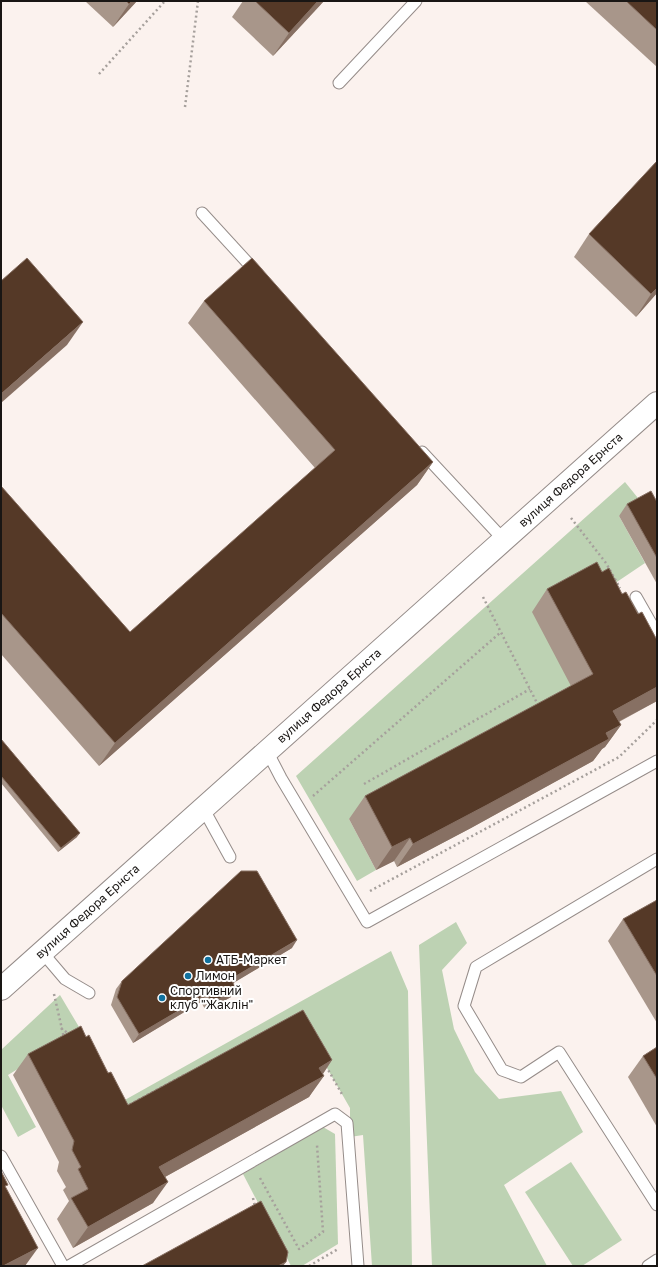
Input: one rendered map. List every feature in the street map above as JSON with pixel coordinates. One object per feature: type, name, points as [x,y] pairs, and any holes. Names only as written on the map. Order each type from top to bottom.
[{"type":"street","name":"вулиця Федора Ернста","points":[[1,989],[657,402]]},
{"type":"lane","points":[[340,83],[416,1]]},
{"type":"lane","points":[[202,213],[266,283]]},
{"type":"lane","points":[[415,446],[503,540]]},
{"type":"lane","points":[[636,597],[657,634]]},
{"type":"lane","points":[[267,751],[281,778],[367,922],[657,761]]},
{"type":"lane","points":[[203,808],[230,857]]},
{"type":"lane","points":[[657,859],[476,967],[464,1006],[502,1070],[521,1076],[559,1052],[657,1205]]},
{"type":"lane","points":[[42,952],[65,978],[89,993]]},
{"type":"lane","points":[[69,1266],[334,1114],[347,1123],[358,1266]]},
{"type":"lane","points":[[1,1156],[63,1266]]},
{"type":"lane","points":[[648,1266],[657,1260]]},
{"type":"path","points":[[98,74],[165,1]]},
{"type":"path","points":[[185,108],[198,1]]},
{"type":"path","points":[[571,518],[606,563],[621,590]]},
{"type":"path","points":[[483,597],[540,708]]},
{"type":"path","points":[[309,799],[501,632]]},
{"type":"path","points":[[364,784],[530,689]]},
{"type":"path","points":[[364,894],[619,758],[657,720]]},
{"type":"path","points":[[53,990],[65,1040]]},
{"type":"path","points":[[62,1028],[69,1033],[73,1040]]},
{"type":"path","points":[[324,1062],[344,1097]]},
{"type":"path","points":[[124,1108],[193,1070]]},
{"type":"path","points":[[260,1178],[299,1249],[323,1232],[317,1145],[310,1149]]},
{"type":"path","points":[[256,1181],[267,1175]]},
{"type":"path","points":[[253,1198],[256,1214]]},
{"type":"path","points":[[309,1266],[356,1238]]},
{"type":"green space","points":[[625,482],[642,503],[619,516],[645,563],[596,596],[573,690],[349,819],[376,870],[357,881],[296,776]]},
{"type":"green space","points":[[456,922],[467,943],[442,970],[454,1029],[475,1072],[499,1099],[561,1091],[583,1132],[504,1185],[547,1266],[432,1266],[419,945]]},
{"type":"green space","points":[[391,951],[408,991],[412,1266],[372,1266],[363,1135],[350,1137],[350,1108],[300,1021],[118,1119],[68,1038],[8,1075],[36,1127],[18,1137],[1,1105],[1,1050],[60,995],[123,1101]]},
{"type":"green space","points":[[323,1127],[335,1134],[338,1244],[302,1266],[291,1266],[243,1174]]},
{"type":"green space","points":[[571,1162],[622,1240],[582,1266],[573,1266],[525,1192]]},
{"type":"building","points":[[255,1],[318,1],[289,33]]},
{"type":"building","points":[[626,1],[657,1],[657,30]]},
{"type":"building","points":[[657,161],[657,288],[651,294],[589,234]]},
{"type":"building","points":[[27,258],[83,322],[1,394],[1,281]]},
{"type":"building","points":[[252,258],[433,462],[115,743],[1,613],[1,486],[130,632],[335,450],[204,301]]},
{"type":"building","points":[[651,491],[657,502],[657,558],[627,504]]},
{"type":"building","points":[[597,562],[602,572],[609,568],[622,594],[626,592],[638,614],[642,612],[657,640],[657,687],[613,711],[621,725],[606,733],[609,739],[413,844],[410,838],[392,847],[365,796],[593,674],[547,589]]},
{"type":"building","points":[[1,739],[80,833],[61,848],[1,776]]},
{"type":"building","name":"Лимон","points":[[241,871],[257,871],[297,940],[231,979],[236,989],[212,1003],[207,994],[139,1034],[117,997],[122,981]]},
{"type":"building","points":[[657,900],[657,976],[623,919]]},
{"type":"building","points":[[303,1010],[332,1060],[319,1068],[324,1076],[159,1167],[168,1182],[88,1227],[71,1198],[88,1189],[78,1169],[81,1167],[72,1150],[74,1141],[28,1054],[81,1026],[86,1037],[89,1035],[108,1073],[111,1072],[128,1105]]},
{"type":"building","points":[[657,1047],[657,1079],[643,1056]]},
{"type":"building","points":[[1,1171],[8,1185],[5,1186],[38,1248],[3,1266],[1,1266]]},
{"type":"building","points":[[261,1201],[288,1252],[286,1262],[278,1266],[142,1266]]},
{"type":"place","name":"АТБ-Маркет","points":[[208,960]]},
{"type":"place","name":"Лимон","points":[[188,976]]},
{"type":"place","name":"Спортивний клуб \"Жаклін\"","points":[[162,998]]}]
